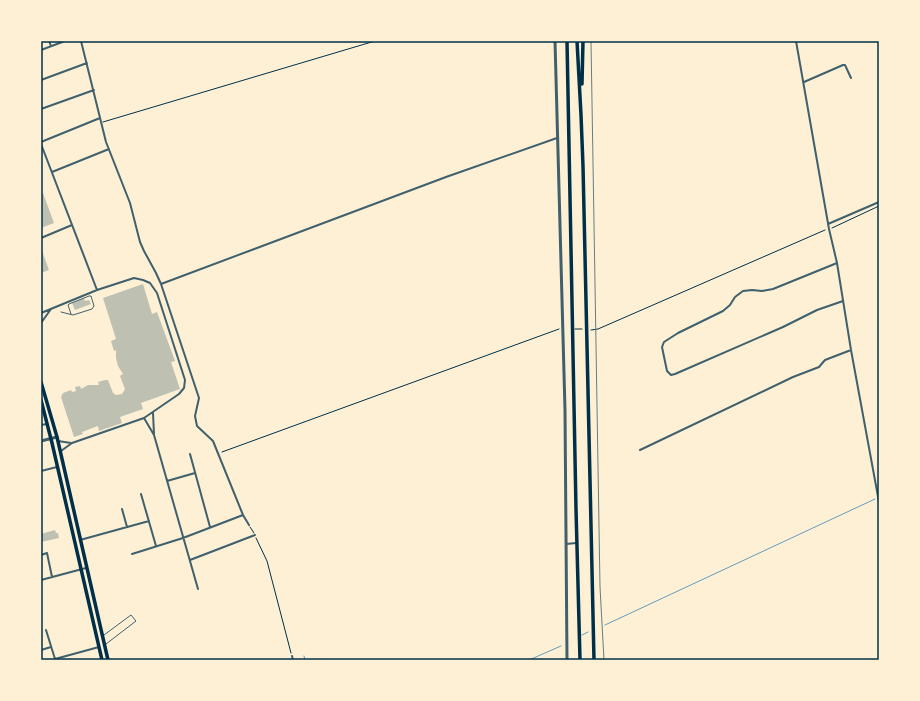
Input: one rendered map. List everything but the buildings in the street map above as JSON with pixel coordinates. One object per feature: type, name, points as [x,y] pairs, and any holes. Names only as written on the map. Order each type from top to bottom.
[{"type":"main road","points":[[567,41],[580,660]]},
{"type":"main road","points":[[577,41],[581,115],[587,330],[594,660]]},
{"type":"main road","points":[[581,115],[583,41]]},
{"type":"main road","points":[[41,382],[57,439],[108,660]]},
{"type":"main road","points":[[41,400],[48,423],[102,660]]},
{"type":"street","points":[[49,41],[51,46]]},
{"type":"street","points":[[41,50],[65,41]]},
{"type":"street","points":[[81,41],[101,123],[109,149],[130,203],[140,242],[161,284],[199,398],[195,416],[197,426],[213,441],[243,515],[249,525]]},
{"type":"street","points":[[555,41],[565,410],[567,660]]},
{"type":"street","points":[[796,41],[879,502]]},
{"type":"street","points":[[41,80],[86,63]]},
{"type":"street","points":[[803,82],[843,65],[845,65],[851,78]]},
{"type":"street","points":[[41,109],[94,90]]},
{"type":"street","points":[[97,290],[41,143],[100,118]]},
{"type":"street","points":[[161,284],[446,177],[557,138]]},
{"type":"street","points":[[52,172],[109,149]]},
{"type":"street","points":[[828,224],[879,202]]},
{"type":"street","points":[[41,238],[72,225]]},
{"type":"street","points":[[837,263],[773,289],[762,291],[743,291],[735,297],[723,311],[673,335],[664,342],[662,347],[667,371],[671,375],[675,374],[783,327],[818,310],[843,301]]},
{"type":"street","points":[[41,313],[97,290],[134,278],[150,283],[157,293],[185,380],[184,388],[179,394],[144,418],[72,443],[60,452]]},
{"type":"street","points":[[41,323],[51,309]]},
{"type":"street","points":[[640,450],[793,377],[819,367],[825,360],[851,350]]},
{"type":"street","points":[[153,412],[154,435]]},
{"type":"street","points":[[144,418],[154,435],[198,589]]},
{"type":"street","points":[[41,425],[48,423]]},
{"type":"street","points":[[41,441],[51,438],[72,443]]},
{"type":"street","points":[[190,454],[210,527]]},
{"type":"street","points":[[41,471],[58,467]]},
{"type":"street","points":[[167,481],[194,473]]},
{"type":"street","points":[[141,494],[156,546]]},
{"type":"street","points":[[122,509],[127,527]]},
{"type":"street","points":[[132,554],[183,538],[243,515]]},
{"type":"street","points":[[80,540],[148,521]]},
{"type":"street","points":[[190,560],[255,535]]},
{"type":"street","points":[[565,544],[577,543]]},
{"type":"street","points":[[41,554],[46,553],[52,577]]},
{"type":"street","points":[[41,580],[86,568]]},
{"type":"street","points":[[46,630],[55,659],[99,647]]},
{"type":"street","points":[[41,650],[51,647]]},
{"type":"street","points":[[292,656],[293,660]]},
{"type":"lane","points":[[61,312],[73,315],[92,309],[94,306],[91,296],[69,304],[71,314]]},
{"type":"lane","points":[[102,636],[131,615],[136,621],[104,646]]},
{"type":"path","points":[[101,123],[375,41]]},
{"type":"path","points":[[572,328],[587,330],[598,329],[879,206]]},
{"type":"path","points":[[218,453],[562,327]]},
{"type":"path","points":[[249,525],[267,561],[292,656]]},
{"type":"waterway","points":[[605,625],[875,499]]},
{"type":"waterway","points":[[582,635],[588,632]]},
{"type":"waterway","points":[[529,660],[561,646]]},
{"type":"waterway","points":[[304,656],[305,660]]},
{"type":"railway","points":[[591,41],[600,587],[604,660]]}]
